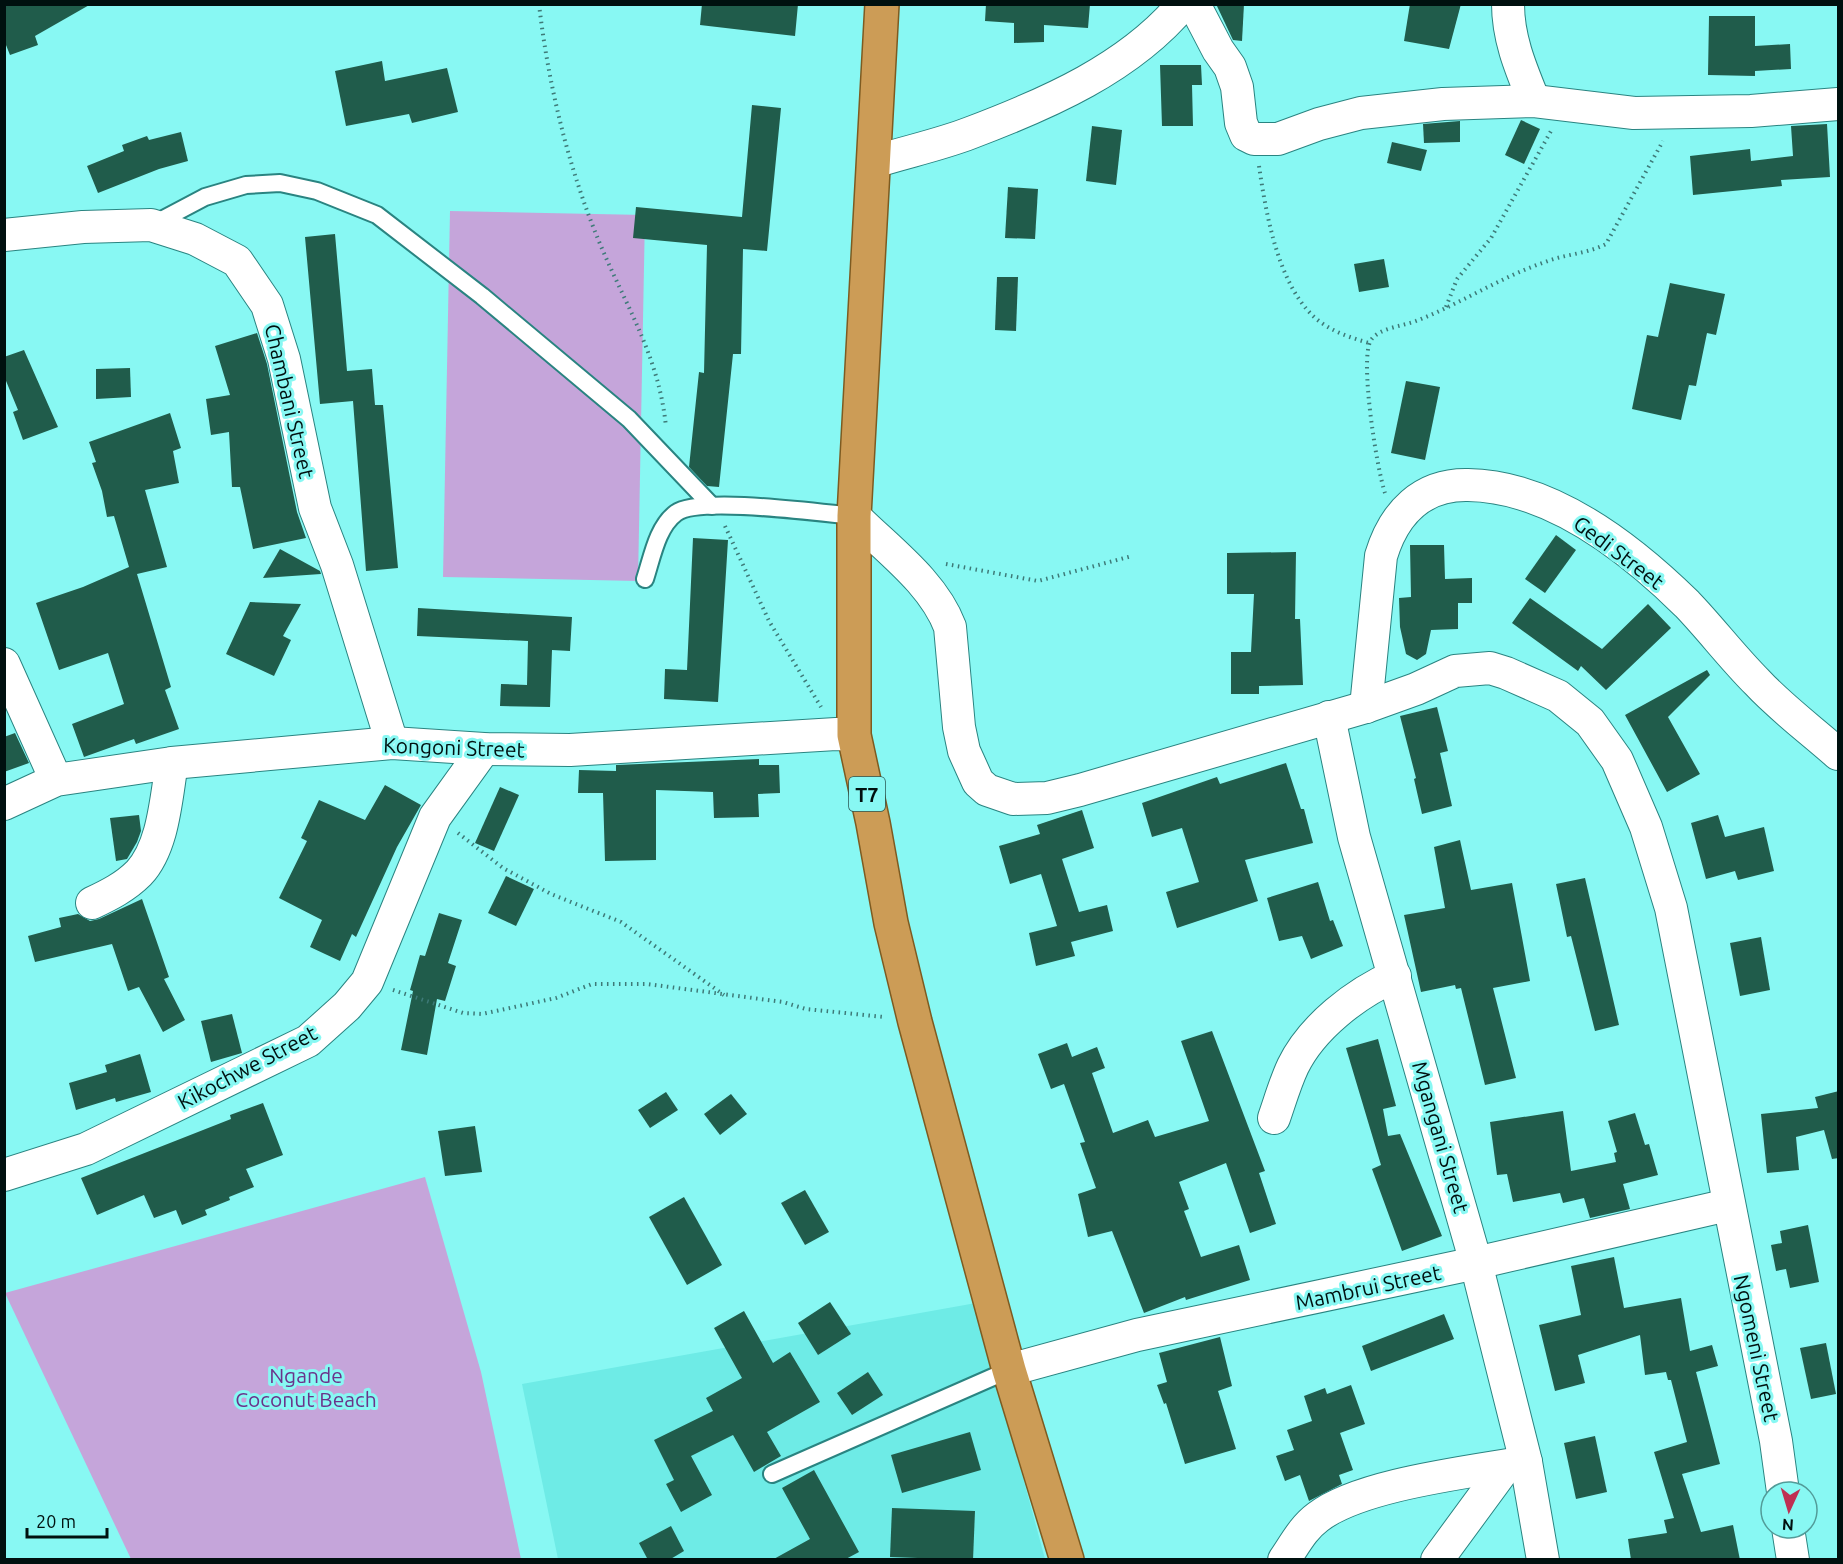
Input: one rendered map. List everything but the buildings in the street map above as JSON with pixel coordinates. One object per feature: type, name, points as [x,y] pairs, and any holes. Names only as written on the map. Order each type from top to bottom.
[{"type":"highway","name":"T7","points":[[882,4],[854,516],[845,734],[873,823],[891,923],[915,1022],[1009,1370],[1067,1560]]},
{"type":"street","points":[[874,162],[969,134],[1037,105],[1118,64],[1165,27],[1184,4]]},
{"type":"street","points":[[1194,4],[1230,68],[1237,87],[1241,123],[1246,135],[1254,139],[1278,139],[1319,124],[1361,113],[1443,104],[1534,101],[1634,113],[1751,111],[1839,104]]},
{"type":"street","points":[[1508,4],[1508,24],[1518,61],[1534,101]]},
{"type":"street","name":"Chambani Street","points":[[4,235],[82,227],[151,225],[195,239],[237,261],[267,305],[284,359],[315,508],[337,565],[392,743]]},
{"type":"street","name":"Gedi Street","points":[[1366,707],[1381,555],[1397,518],[1425,494],[1451,484],[1492,485],[1518,492],[1572,516],[1626,551],[1686,604],[1758,684],[1839,754]]},
{"type":"street","name":"Ngomeni Street","points":[[854,516],[920,580],[945,614],[951,627],[959,727],[964,751],[978,782],[999,796],[1026,799],[1058,795],[1366,707],[1416,689],[1455,671],[1490,668],[1558,696],[1590,722],[1621,770],[1646,827],[1671,908],[1776,1441],[1781,1480]]},
{"type":"street","points":[[4,664],[56,780],[4,804]]},
{"type":"street","name":"Mgangani Street","points":[[1329,717],[1354,837],[1476,1263],[1516,1464],[1544,1560]]},
{"type":"street","name":"Kongoni Street","points":[[56,780],[172,763],[392,743],[484,749],[570,750],[845,734]]},
{"type":"street","name":"Kikochwe Street","points":[[4,1175],[86,1149],[308,1041],[347,1006],[367,982],[435,817],[484,749]]},
{"type":"street","points":[[92,903],[120,889],[133,877],[150,854],[162,817],[172,763]]},
{"type":"street","points":[[1274,1118],[1293,1065],[1304,1048],[1357,995],[1395,976]]},
{"type":"street","name":"Mambrui Street","points":[[1009,1370],[1137,1335],[1476,1263],[1728,1205]]},
{"type":"street","points":[[1284,1560],[1306,1527],[1336,1506],[1398,1486],[1516,1464]]},
{"type":"street","points":[[1437,1560],[1516,1464]]},
{"type":"street","points":[[1790,1540],[1793,1560]]},
{"type":"lane","points":[[151,225],[205,196],[246,185],[280,183],[317,191],[377,215],[474,290],[629,419],[712,506]]},
{"type":"lane","points":[[645,579],[658,538],[671,518],[684,509],[712,506],[854,516]]},
{"type":"lane","points":[[772,1474],[1009,1370]]},
{"type":"path","points":[[539,4],[555,93],[576,175],[597,238],[633,311],[650,357],[665,422],[669,461]]},
{"type":"path","points":[[1446,308],[1456,279],[1491,238],[1565,104]]},
{"type":"path","points":[[1397,518],[1377,468],[1368,380],[1369,343],[1375,335],[1446,308],[1544,262],[1594,250],[1606,244],[1648,170],[1676,113]]},
{"type":"path","points":[[1254,139],[1266,208],[1278,252],[1295,292],[1311,313],[1328,327],[1369,343]]},
{"type":"path","points":[[712,506],[726,528],[769,621],[845,734]]},
{"type":"path","points":[[941,563],[1038,581],[1132,556]]},
{"type":"path","points":[[435,817],[503,868],[550,894],[621,922],[725,996]]},
{"type":"path","points":[[367,982],[463,1013],[506,1010],[561,996],[592,984],[665,986],[725,996],[783,1002],[806,1009],[915,1022]]},
{"type":"shaded area","points":[[976,1303],[1045,1559],[558,1559],[522,1384]]},
{"type":"green space","points":[[450,211],[645,215],[638,581],[443,577]]},
{"type":"green space","name":"Ngande Coconut Beach","points":[[425,1177],[481,1372],[521,1559],[131,1559],[5,1293]]}]
